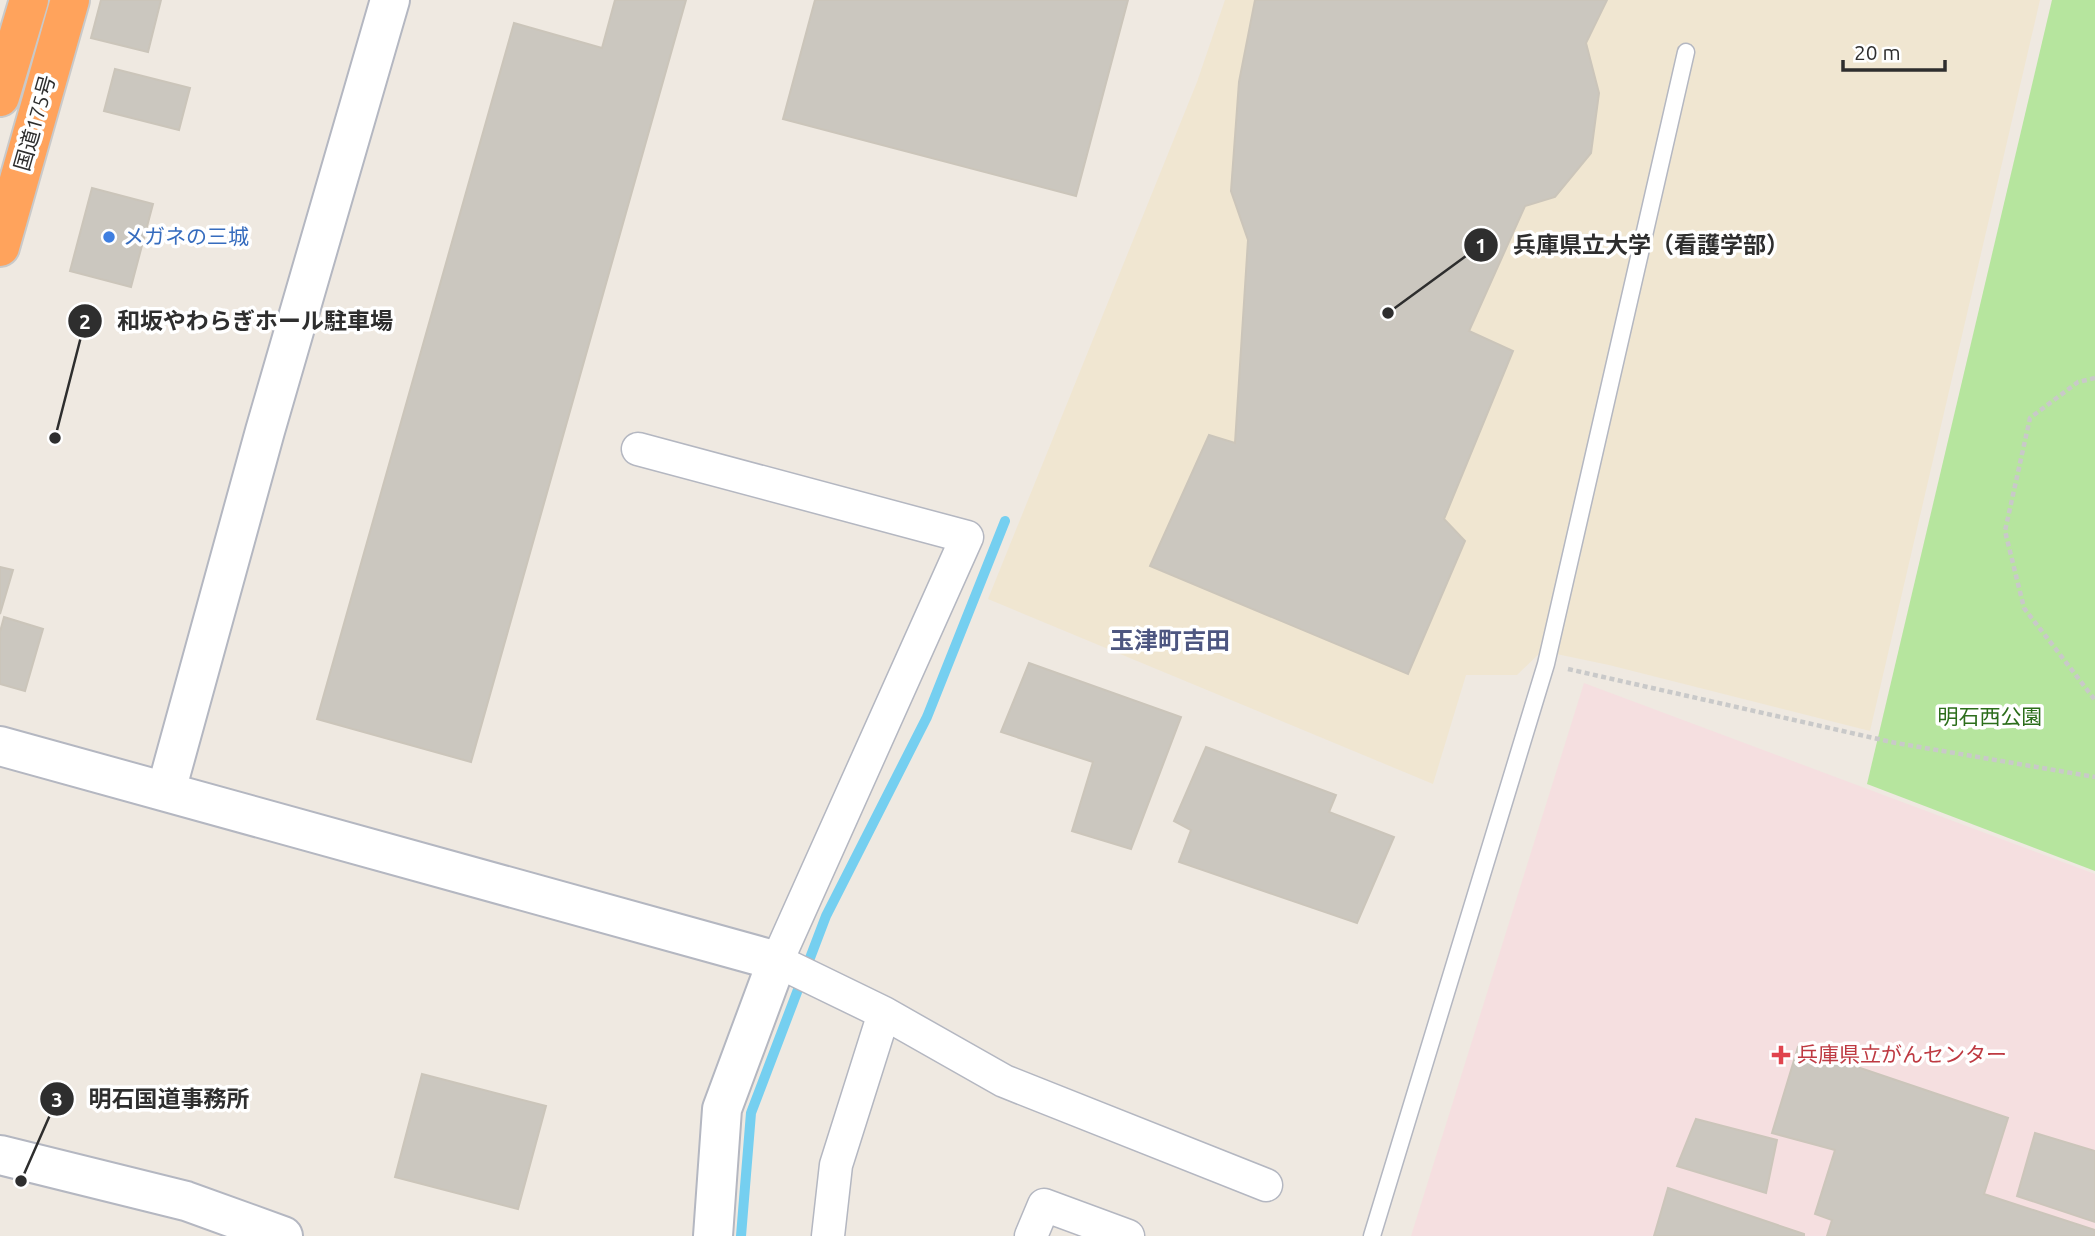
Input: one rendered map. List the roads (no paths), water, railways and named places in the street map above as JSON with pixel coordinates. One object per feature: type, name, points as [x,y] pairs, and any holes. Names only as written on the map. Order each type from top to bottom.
[{"type":"highway","name":"国道175号","points":[[0,97],[29,0]]},
{"type":"highway","name":"国道175号","points":[[0,247],[70,0]]},
{"type":"street","points":[[166,791],[265,431],[390,0]]},
{"type":"street","points":[[0,97],[38,110]]},
{"type":"street","points":[[638,449],[967,537],[778,961],[722,1109],[713,1236]]},
{"type":"street","points":[[0,747],[778,961],[884,1013],[1003,1080],[1266,1185]]},
{"type":"street","points":[[828,1236],[836,1165],[884,1013]]},
{"type":"street","points":[[0,1154],[186,1201],[284,1236]]},
{"type":"street","points":[[1031,1236],[1044,1205],[1128,1236]]},
{"type":"lane","points":[[1372,1236],[1546,664],[1686,52]]},
{"type":"waterway","points":[[741,1236],[751,1113],[826,916],[927,717],[1005,521]]},
{"type":"place","name":"メガネの三城","points":[[109,237]]},
{"type":"place","name":"兵庫県立大学（看護学部）","points":[[1388,313]]},
{"type":"place","name":"和坂やわらぎホール駐車場","points":[[55,438]]},
{"type":"place","name":"兵庫県立がんセンター","points":[[1781,1055]]},
{"type":"place","name":"明石国道事務所","points":[[21,1181]]},
{"type":"district","name":"玉津町吉田","points":[[1170,641]]},
{"type":"park label","name":"明石西公園","points":[[1990,717]]}]
